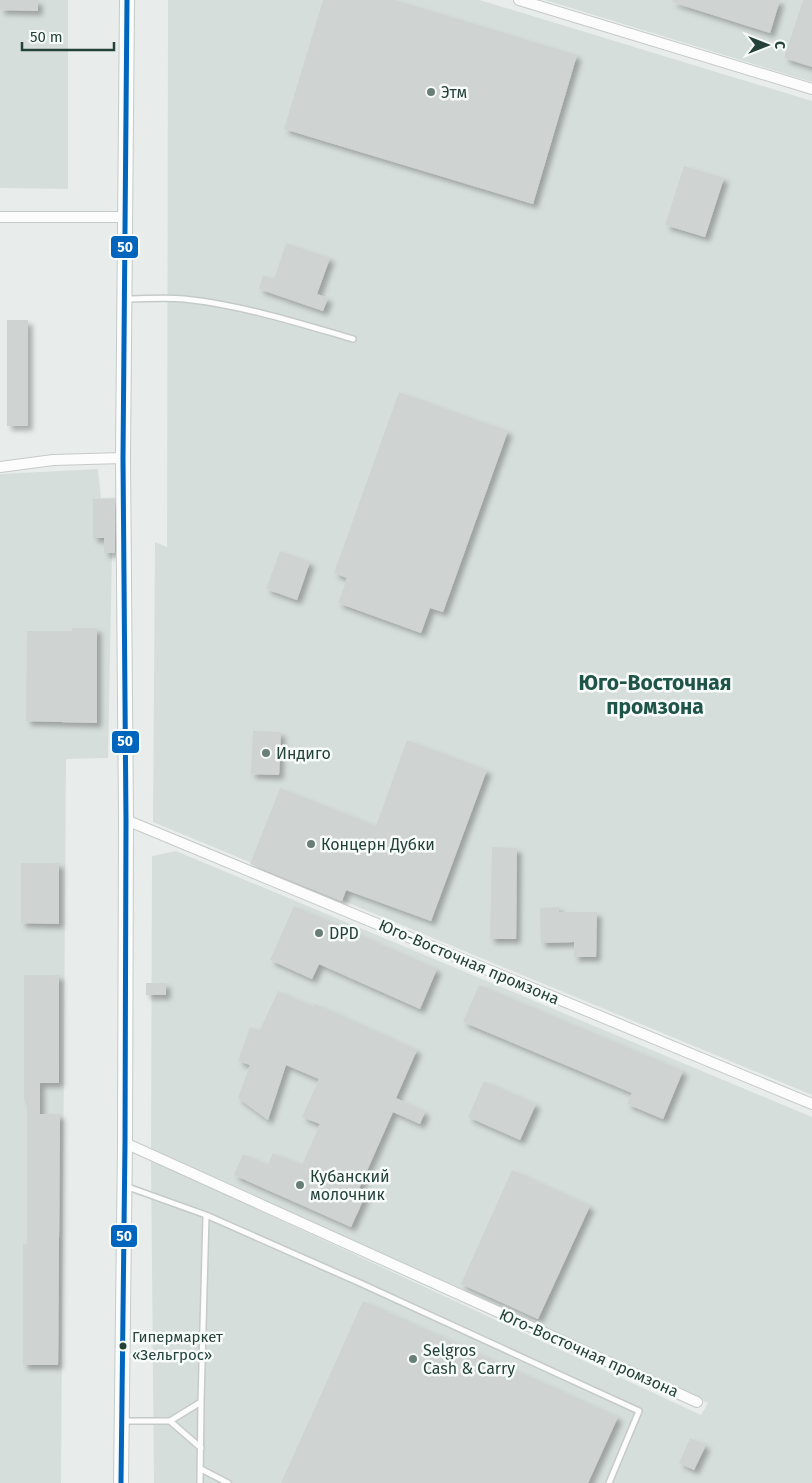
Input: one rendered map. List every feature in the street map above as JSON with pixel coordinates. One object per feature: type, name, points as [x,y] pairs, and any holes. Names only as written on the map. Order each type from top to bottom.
[{"type":"street","points":[[122,1483],[126,820],[123,458],[127,0]]},
{"type":"street","points":[[519,0],[812,89]]},
{"type":"street","points":[[0,217],[125,218]]},
{"type":"street","points":[[0,468],[53,460],[123,458]]},
{"type":"street","name":"Юго-Восточная промзона","points":[[126,820],[812,1104]]},
{"type":"street","name":"Юго-Восточная промзона","points":[[125,1143],[697,1402]]},
{"type":"lane","points":[[124,299],[182,298],[217,303],[266,313],[353,339]]},
{"type":"lane","points":[[125,1186],[206,1215],[360,1283],[639,1411],[609,1483]]},
{"type":"lane","points":[[200,1483],[206,1215]]},
{"type":"lane","points":[[122,1421],[170,1421],[201,1402]]},
{"type":"lane","points":[[170,1421],[201,1448]]},
{"type":"lane","points":[[200,1469],[228,1483]]},
{"type":"shaded area","points":[[0,0],[68,0],[68,189],[0,188]]},
{"type":"shaded area","points":[[168,0],[480,0],[812,101],[812,1095],[153,822],[155,542],[167,547]]},
{"type":"shaded area","points":[[545,0],[812,0],[812,82]]},
{"type":"shaded area","points":[[98,469],[101,498],[120,497],[120,552],[112,552],[108,758],[66,759],[61,1483],[0,1483],[0,474]]},
{"type":"shaded area","points":[[176,851],[812,1117],[812,1483],[154,1483],[151,1160],[701,1415],[708,1403],[151,1149],[152,856]]},
{"type":"building","points":[[0,0],[38,0],[38,11],[0,10]]},
{"type":"building","name":"Этм","points":[[323,0],[395,0],[577,55],[533,204],[284,129]]},
{"type":"building","points":[[673,0],[780,0],[770,33],[672,2]]},
{"type":"building","points":[[803,0],[812,0],[812,67],[784,58]]},
{"type":"building","points":[[684,166],[724,178],[705,237],[665,225]]},
{"type":"building","points":[[286,243],[330,258],[317,294],[328,298],[323,311],[259,289],[263,275],[274,279]]},
{"type":"building","points":[[7,320],[28,320],[28,426],[7,426]]},
{"type":"building","points":[[399,392],[508,431],[443,612],[430,608],[421,633],[338,603],[347,578],[334,573]]},
{"type":"building","points":[[93,499],[115,499],[115,553],[104,553],[104,538],[93,538]]},
{"type":"building","points":[[280,551],[310,562],[297,600],[266,589]]},
{"type":"building","points":[[72,628],[97,628],[97,723],[26,721],[27,631],[72,631]]},
{"type":"building","name":"Индиго","points":[[253,731],[281,732],[279,775],[251,774]]},
{"type":"building","points":[[407,740],[487,770],[431,921],[346,890],[342,901],[250,864],[280,788],[376,826]]},
{"type":"building","points":[[492,847],[517,848],[516,939],[490,939]]},
{"type":"building","points":[[21,863],[59,863],[59,924],[21,923]]},
{"type":"building","name":"DPD","points":[[294,906],[437,969],[420,1009],[319,964],[312,979],[270,960]]},
{"type":"building","points":[[559,907],[559,912],[597,912],[596,957],[574,957],[574,942],[541,943],[540,908]]},
{"type":"building","points":[[24,975],[59,975],[59,1083],[40,1083],[40,1114],[60,1114],[58,1365],[23,1365],[23,1244],[27,1244],[27,1100],[24,1100]]},
{"type":"building","points":[[146,983],[166,983],[166,995],[146,995]]},
{"type":"building","points":[[479,985],[683,1071],[663,1119],[627,1104],[632,1093],[463,1022]]},
{"type":"building","points":[[278,991],[313,1007],[315,1004],[417,1050],[396,1098],[425,1112],[420,1124],[393,1112],[358,1191],[366,1194],[351,1227],[234,1175],[243,1154],[268,1165],[273,1153],[302,1165],[320,1124],[302,1117],[319,1079],[286,1065],[268,1120],[238,1098],[250,1065],[238,1061],[250,1027],[260,1030]]},
{"type":"building","points":[[484,1081],[536,1104],[520,1140],[468,1117]]},
{"type":"building","points":[[512,1170],[590,1206],[538,1319],[461,1284]]},
{"type":"building","name":"Selgros Cash & Carry","points":[[363,1301],[618,1417],[588,1483],[281,1483]]},
{"type":"building","points":[[690,1438],[706,1445],[694,1470],[679,1463]]},
{"type":"transit line","name":"50","points":[[121,1483],[125,1143],[126,820],[123,458],[127,0]]},
{"type":"place","name":"Этм","points":[[431,92]]},
{"type":"place","name":"Индиго","points":[[266,753]]},
{"type":"place","name":"Концерн Дубки","points":[[311,844]]},
{"type":"place","name":"DPD","points":[[319,933]]},
{"type":"place","name":"Кубанский молочник","points":[[300,1185]]},
{"type":"place","name":"Гипермаркет «Зельгрос»","points":[[123,1346]]},
{"type":"place","name":"Selgros Cash & Carry","points":[[413,1359]]},
{"type":"district","name":"Юго-Восточная промзона","points":[[655,695]]}]
